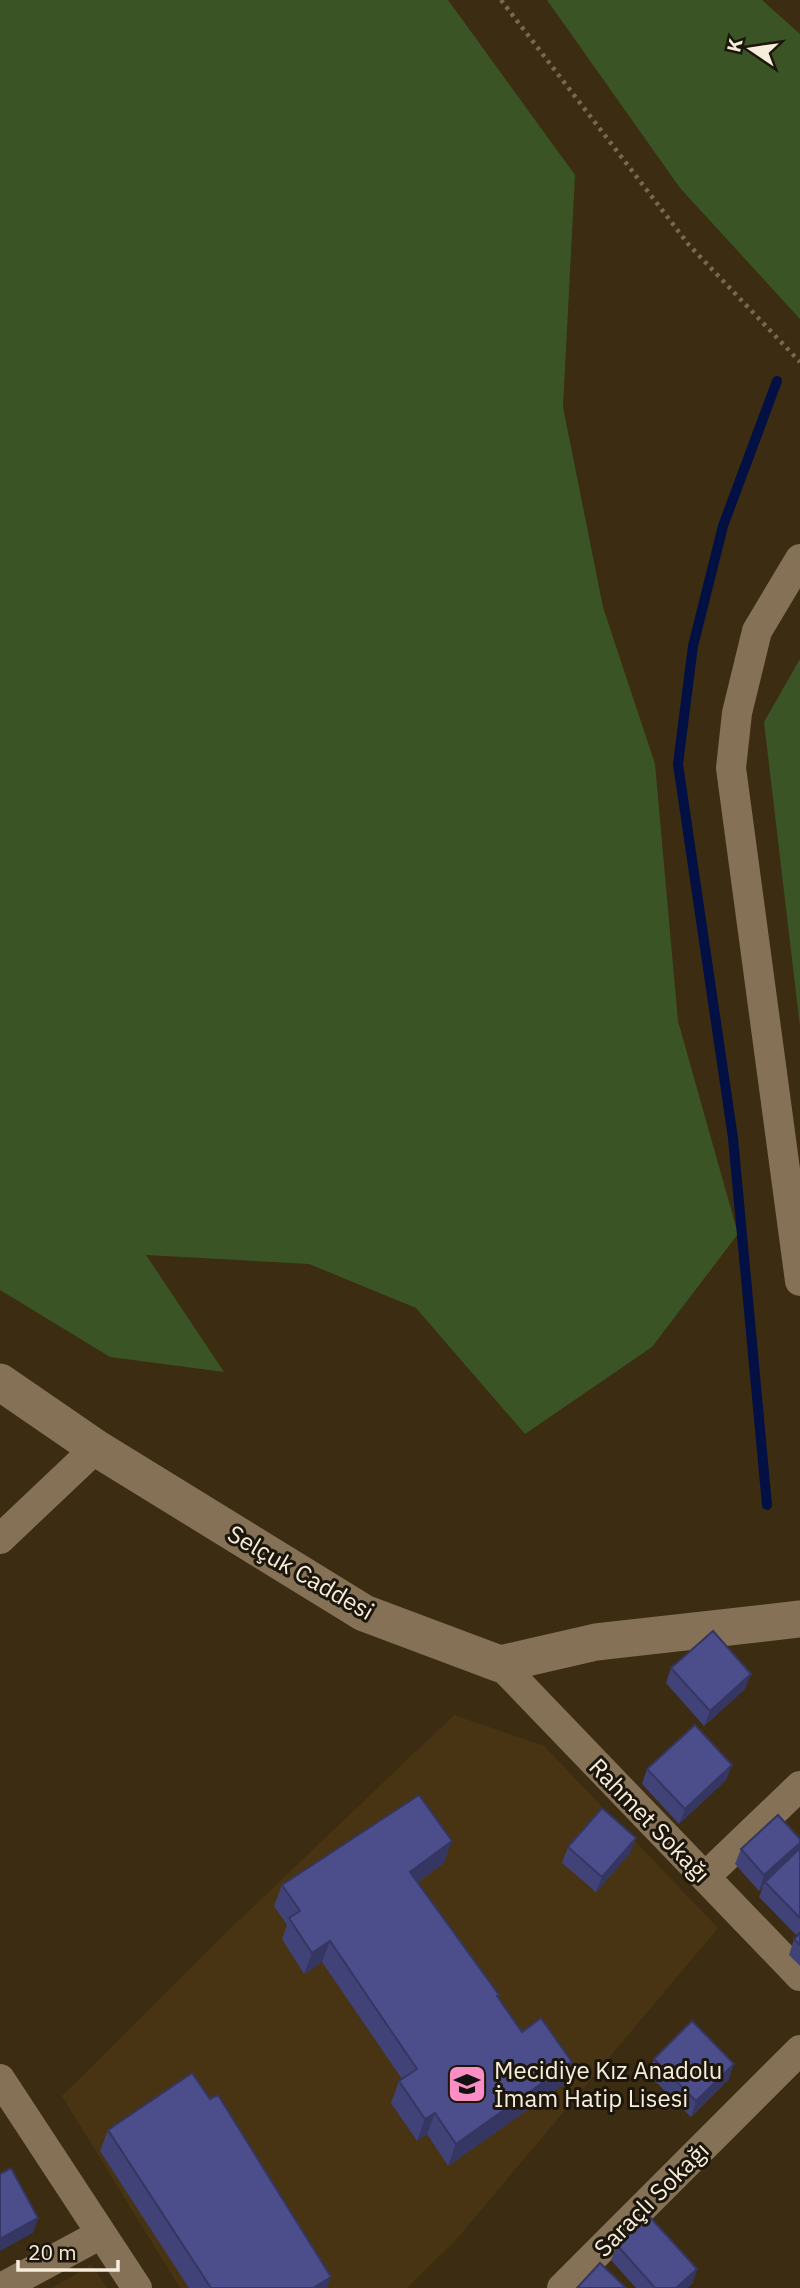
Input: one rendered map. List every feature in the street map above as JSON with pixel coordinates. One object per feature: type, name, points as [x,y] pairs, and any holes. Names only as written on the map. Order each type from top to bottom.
[{"type":"street","points":[[800,559],[757,631],[737,713],[731,768],[800,1281]]},
{"type":"street","name":"Selçuk Caddesi","points":[[0,1382],[96,1448],[364,1613],[500,1664]]},
{"type":"street","points":[[0,1539],[96,1448]]},
{"type":"street","points":[[500,1664],[596,1642],[800,1619]]},
{"type":"street","name":"Rahmet Sokağı","points":[[500,1664],[800,1976]]},
{"type":"street","points":[[705,1877],[800,1786]]},
{"type":"street","name":"Saraçlı Sokağı","points":[[562,2288],[800,2050]]},
{"type":"street","points":[[0,2079],[138,2288]]},
{"type":"street","points":[[1,2288],[100,2234]]},
{"type":"path","points":[[501,0],[689,245],[800,362]]},
{"type":"shaded area","name":"Mecidiye Kız Anadolu İmam Hatip Lisesi","points":[[454,1715],[544,1746],[718,1928],[456,2240],[407,2288],[180,2288],[62,2096],[235,1924]]},
{"type":"shaded area","points":[[91,2265],[107,2288],[52,2288]]},
{"type":"green space","points":[[0,0],[448,0],[575,175],[563,407],[603,607],[655,764],[678,1021],[738,1234],[652,1347],[525,1434],[416,1308],[309,1264],[146,1255],[224,1372],[110,1357],[0,1290]]},
{"type":"green space","points":[[547,0],[762,0],[800,34],[800,319],[680,188]]},
{"type":"green space","points":[[800,659],[800,1027],[764,722]]},
{"type":"building","points":[[713,1631],[751,1674],[710,1711],[671,1668]]},
{"type":"building","points":[[695,1725],[732,1765],[685,1809],[647,1769]]},
{"type":"building","points":[[419,1795],[452,1841],[410,1872],[499,1995],[497,1996],[522,2032],[541,2018],[572,2062],[456,2144],[435,2113],[425,2119],[399,2081],[417,2069],[330,1941],[312,1953],[289,1918],[300,1911],[282,1885]]},
{"type":"building","points":[[602,1808],[636,1838],[602,1877],[568,1847]]},
{"type":"building","points":[[778,1815],[800,1839],[800,1843],[764,1875],[741,1849]]},
{"type":"building","points":[[800,1848],[800,1918],[765,1882]]},
{"type":"building","points":[[800,1934],[800,1945],[794,1939]]},
{"type":"building","points":[[692,2021],[734,2064],[696,2101],[654,2059]]},
{"type":"building","points":[[192,2073],[210,2099],[218,2095],[331,2277],[313,2288],[211,2288],[108,2130]]},
{"type":"building","points":[[11,2168],[38,2218],[0,2239],[0,2174]]},
{"type":"building","points":[[649,2216],[697,2269],[676,2288],[655,2288],[617,2245]]},
{"type":"building","points":[[600,2263],[626,2288],[577,2288]]},
{"type":"waterway","points":[[767,1505],[733,1138],[678,764],[693,646],[723,526],[777,381]]},
{"type":"place","name":"Mecidiye Kız Anadolu İmam Hatip Lisesi","points":[[467,2084]]}]
